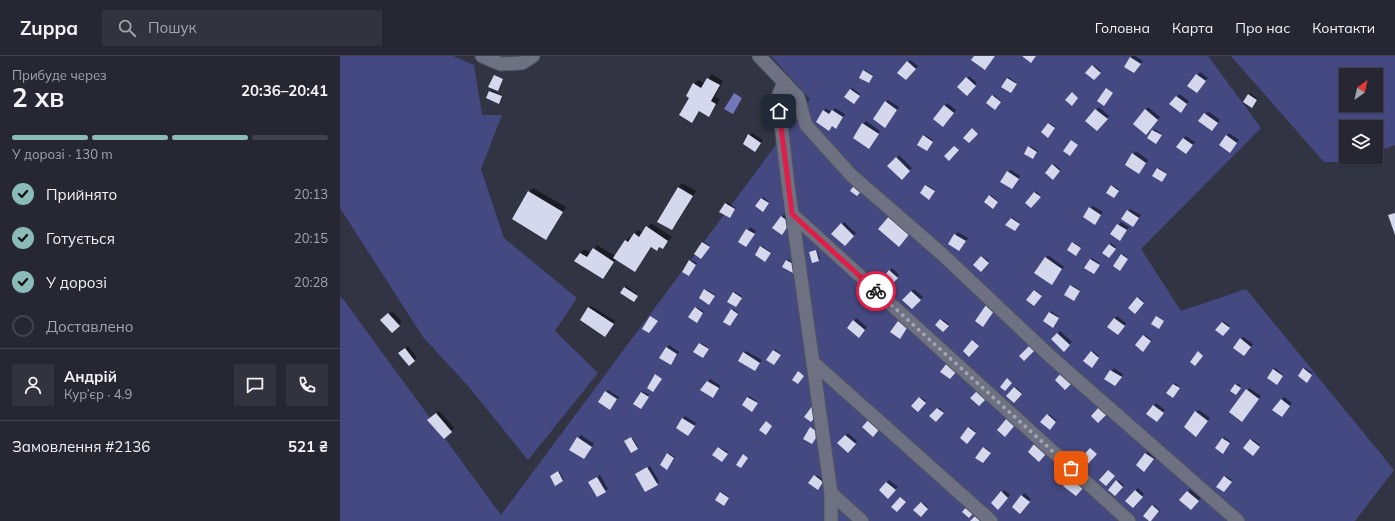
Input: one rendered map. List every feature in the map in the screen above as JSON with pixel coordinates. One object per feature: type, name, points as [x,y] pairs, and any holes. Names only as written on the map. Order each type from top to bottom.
[{"type":"street","points":[[482,56],[501,64],[522,63],[533,56]]},
{"type":"street","points":[[760,56],[798,97],[806,125],[851,175],[943,255],[1051,357],[1238,521]]},
{"type":"street","points":[[784,82],[778,97],[792,214],[831,493],[831,521]]},
{"type":"street","points":[[792,214],[1129,521]]},
{"type":"street","points":[[814,363],[991,521]]},
{"type":"street","points":[[831,493],[862,521]]},
{"type":"shaded area","points":[[340,56],[453,56],[474,65],[482,115],[502,115],[481,169],[504,238],[577,298],[555,331],[598,373],[528,460],[469,387],[423,337],[340,208]]},
{"type":"shaded area","points":[[771,56],[1208,56],[1261,128],[1141,249],[1181,311],[1246,289],[1394,470],[1355,521],[340,521],[340,297],[343,299],[501,515],[810,99]]},
{"type":"shaded area","points":[[1231,56],[1395,56],[1395,145],[1383,149],[1383,120],[1339,120],[1339,162],[1324,162]]},
{"type":"shaded area","points":[[734,93],[742,98],[733,114],[724,109]]},
{"type":"building","points":[[974,56],[995,56],[985,70],[971,60]]},
{"type":"building","points":[[1022,56],[1036,56],[1031,63]]},
{"type":"building","points":[[1130,57],[1141,64],[1134,73],[1124,67]]},
{"type":"building","points":[[907,61],[916,69],[906,80],[897,73]]},
{"type":"building","points":[[1092,65],[1101,73],[1094,80],[1085,73]]},
{"type":"building","points":[[863,70],[873,76],[869,83],[859,78]]},
{"type":"building","points":[[1196,74],[1206,81],[1197,93],[1187,86]]},
{"type":"building","points":[[494,75],[503,79],[498,91],[488,87]]},
{"type":"building","points":[[966,77],[976,86],[967,96],[957,87]]},
{"type":"building","points":[[707,78],[720,85],[711,101],[716,104],[709,117],[699,111],[692,123],[679,115],[689,98],[686,96],[693,83],[701,88]]},
{"type":"building","points":[[1007,78],[1017,84],[1011,93],[1001,87]]},
{"type":"building","points":[[1106,88],[1113,93],[1104,106],[1097,101]]},
{"type":"building","points":[[850,89],[860,96],[854,104],[844,97]]},
{"type":"building","points":[[489,91],[502,96],[499,104],[486,98]]},
{"type":"building","points":[[1072,92],[1078,98],[1072,106],[1065,100]]},
{"type":"building","points":[[1248,94],[1257,100],[1252,108],[1243,102]]},
{"type":"building","points":[[992,95],[1001,102],[995,110],[986,103]]},
{"type":"building","points":[[1176,96],[1187,104],[1181,113],[1169,104]]},
{"type":"building","points":[[885,101],[897,110],[885,128],[873,119]]},
{"type":"building","points":[[944,105],[954,113],[943,127],[933,119]]},
{"type":"building","points":[[1095,109],[1108,119],[1097,131],[1085,121]]},
{"type":"building","points":[[1145,109],[1158,120],[1146,135],[1133,124]]},
{"type":"building","points":[[823,110],[829,114],[832,110],[843,117],[836,129],[832,126],[829,131],[816,122]]},
{"type":"building","points":[[1204,113],[1218,123],[1212,131],[1198,121]]},
{"type":"building","points":[[862,123],[879,134],[869,149],[853,138]]},
{"type":"building","points":[[1048,123],[1055,128],[1048,138],[1041,132]]},
{"type":"building","points":[[972,128],[978,134],[969,143],[963,138]]},
{"type":"building","points":[[1152,130],[1162,135],[1156,144],[1147,138]]},
{"type":"building","points":[[748,134],[761,143],[755,152],[743,144]]},
{"type":"building","points":[[923,135],[933,142],[927,151],[917,145]]},
{"type":"building","points":[[1226,135],[1237,143],[1230,153],[1219,145]]},
{"type":"building","points":[[1183,138],[1193,145],[1186,154],[1176,147]]},
{"type":"building","points":[[1071,140],[1078,145],[1070,156],[1063,151]]},
{"type":"building","points":[[954,146],[959,150],[949,161],[944,156]]},
{"type":"building","points":[[1028,146],[1037,152],[1033,159],[1024,154]]},
{"type":"building","points":[[1132,153],[1146,163],[1139,174],[1125,165]]},
{"type":"building","points":[[896,157],[910,171],[902,180],[887,166]]},
{"type":"building","points":[[1052,164],[1060,171],[1053,180],[1045,173]]},
{"type":"building","points":[[1157,168],[1167,174],[1162,182],[1152,176]]},
{"type":"building","points":[[1007,171],[1019,179],[1012,189],[1000,182]]},
{"type":"building","points":[[855,184],[863,189],[857,196],[850,191]]},
{"type":"building","points":[[925,185],[935,191],[929,200],[920,193]]},
{"type":"building","points":[[1111,185],[1119,191],[1114,198],[1106,193]]},
{"type":"building","points":[[678,187],[693,196],[672,230],[657,222]]},
{"type":"building","points":[[528,191],[563,212],[546,240],[512,219]]},
{"type":"building","points":[[1034,192],[1041,197],[1031,208],[1025,203]]},
{"type":"building","points":[[989,195],[998,202],[993,209],[984,202]]},
{"type":"building","points":[[761,198],[769,203],[763,212],[755,206]]},
{"type":"building","points":[[725,203],[735,209],[730,218],[719,212]]},
{"type":"building","points":[[1089,207],[1101,215],[1095,225],[1083,217]]},
{"type":"building","points":[[1127,210],[1139,218],[1133,227],[1121,219]]},
{"type":"building","points":[[1395,213],[1395,235],[1388,215]]},
{"type":"building","points":[[891,214],[911,232],[899,247],[878,229]]},
{"type":"building","points":[[781,216],[790,223],[782,235],[772,228]]},
{"type":"building","points":[[1011,218],[1020,224],[1015,231],[1005,225]]},
{"type":"building","points":[[841,223],[854,236],[845,246],[831,234]]},
{"type":"building","points":[[1117,224],[1127,230],[1120,241],[1110,234]]},
{"type":"building","points":[[646,226],[668,241],[663,249],[659,247],[657,251],[651,247],[635,272],[613,258],[625,240],[628,242],[634,233],[639,237]]},
{"type":"building","points":[[746,229],[755,234],[746,247],[738,242]]},
{"type":"building","points":[[954,234],[966,241],[959,251],[948,244]]},
{"type":"building","points":[[702,242],[710,247],[701,259],[694,254]]},
{"type":"building","points":[[1072,242],[1081,248],[1076,256],[1067,250]]},
{"type":"building","points":[[1109,244],[1116,249],[1109,258],[1102,253]]},
{"type":"building","points":[[760,246],[771,253],[765,262],[755,255]]},
{"type":"building","points":[[593,248],[614,262],[603,279],[574,261],[580,253],[587,257]]},
{"type":"building","points":[[816,250],[819,261],[812,263],[809,252]]},
{"type":"building","points":[[1121,254],[1128,259],[1120,271],[1113,266]]},
{"type":"building","points":[[981,256],[989,263],[981,272],[973,265]]},
{"type":"building","points":[[1045,257],[1062,269],[1052,285],[1034,273]]},
{"type":"building","points":[[1090,259],[1100,265],[1094,274],[1084,268]]},
{"type":"building","points":[[689,260],[696,265],[689,276],[682,272]]},
{"type":"building","points":[[786,260],[797,266],[793,273],[782,267]]},
{"type":"building","points":[[889,270],[898,278],[889,287],[881,280]]},
{"type":"building","points":[[1070,285],[1080,291],[1074,301],[1064,295]]},
{"type":"building","points":[[624,287],[638,296],[634,302],[620,293]]},
{"type":"building","points":[[704,289],[715,296],[709,305],[699,298]]},
{"type":"building","points":[[1034,290],[1042,296],[1034,306],[1026,300]]},
{"type":"building","points":[[911,291],[921,300],[912,309],[902,300]]},
{"type":"building","points":[[733,292],[742,298],[736,307],[727,302]]},
{"type":"building","points":[[870,295],[881,304],[876,311],[865,303]]},
{"type":"building","points":[[1137,297],[1144,303],[1135,314],[1128,308]]},
{"type":"building","points":[[986,305],[994,311],[983,327],[975,321]]},
{"type":"building","points":[[588,307],[614,324],[605,337],[580,320]]},
{"type":"building","points":[[695,307],[703,313],[697,323],[688,317]]},
{"type":"building","points":[[731,309],[738,314],[730,326],[723,322]]},
{"type":"building","points":[[1049,312],[1059,318],[1053,328],[1043,321]]},
{"type":"building","points":[[388,313],[400,326],[392,333],[380,320]]},
{"type":"building","points":[[650,316],[658,321],[649,333],[642,329]]},
{"type":"building","points":[[1156,316],[1164,321],[1159,329],[1151,324]]},
{"type":"building","points":[[1114,318],[1125,326],[1118,335],[1107,327]]},
{"type":"building","points":[[940,319],[949,326],[943,332],[935,325]]},
{"type":"building","points":[[853,320],[865,330],[859,338],[847,328]]},
{"type":"building","points":[[898,321],[907,328],[900,339],[890,332]]},
{"type":"building","points":[[1222,322],[1230,328],[1223,336],[1215,330]]},
{"type":"building","points":[[1057,333],[1070,345],[1064,352],[1051,339]]},
{"type":"building","points":[[1143,335],[1151,341],[1143,352],[1135,345]]},
{"type":"building","points":[[1240,338],[1251,347],[1244,356],[1233,348]]},
{"type":"building","points":[[972,340],[979,346],[969,357],[963,351]]},
{"type":"building","points":[[699,343],[709,349],[703,358],[693,352]]},
{"type":"building","points":[[1030,345],[1035,350],[1024,361],[1019,356]]},
{"type":"building","points":[[666,347],[677,354],[671,365],[659,358]]},
{"type":"building","points":[[405,348],[415,361],[409,366],[398,353]]},
{"type":"building","points":[[773,350],[781,355],[774,365],[766,360]]},
{"type":"building","points":[[1091,351],[1099,358],[1092,368],[1083,361]]},
{"type":"building","points":[[1198,351],[1203,356],[1195,366],[1190,362]]},
{"type":"building","points":[[743,352],[760,363],[755,371],[738,361]]},
{"type":"building","points":[[947,363],[957,371],[950,379],[940,372]]},
{"type":"building","points":[[1303,368],[1312,375],[1307,383],[1298,376]]},
{"type":"building","points":[[1273,369],[1283,376],[1277,385],[1267,378]]},
{"type":"building","points":[[1110,370],[1122,377],[1115,386],[1104,379]]},
{"type":"building","points":[[798,371],[804,376],[798,384],[792,380]]},
{"type":"building","points":[[1061,373],[1072,383],[1065,390],[1055,380]]},
{"type":"building","points":[[655,374],[662,379],[653,392],[647,388]]},
{"type":"building","points":[[1007,378],[1012,383],[1005,391],[1000,387]]},
{"type":"building","points":[[707,381],[719,388],[713,398],[700,390]]},
{"type":"building","points":[[1173,384],[1180,388],[1173,398],[1166,393]]},
{"type":"building","points":[[1235,384],[1241,388],[1236,395],[1230,391]]},
{"type":"building","points":[[1014,387],[1022,394],[1014,403],[1006,396]]},
{"type":"building","points":[[1246,389],[1259,399],[1242,422],[1229,412]]},
{"type":"building","points":[[605,391],[617,399],[610,410],[598,402]]},
{"type":"building","points":[[977,391],[986,399],[979,406],[970,398]]},
{"type":"building","points":[[641,392],[649,397],[641,409],[633,404]]},
{"type":"building","points":[[747,397],[758,403],[752,412],[742,405]]},
{"type":"building","points":[[919,397],[926,403],[918,412],[911,406]]},
{"type":"building","points":[[1281,399],[1290,406],[1282,417],[1272,410]]},
{"type":"building","points":[[813,405],[820,410],[811,422],[804,417]]},
{"type":"building","points":[[1153,405],[1164,413],[1157,422],[1146,414]]},
{"type":"building","points":[[1099,407],[1107,414],[1098,423],[1091,416]]},
{"type":"building","points":[[937,408],[944,413],[936,422],[929,416]]},
{"type":"building","points":[[1195,411],[1208,421],[1196,437],[1184,427]]},
{"type":"building","points":[[436,413],[452,432],[444,439],[427,420]]},
{"type":"building","points":[[1047,414],[1056,422],[1050,430],[1040,422]]},
{"type":"building","points":[[871,417],[882,426],[873,437],[862,427]]},
{"type":"building","points":[[682,418],[695,426],[688,436],[676,428]]},
{"type":"building","points":[[1007,418],[1015,425],[1005,437],[997,430]]},
{"type":"building","points":[[766,421],[772,426],[766,435],[759,430]]},
{"type":"building","points":[[810,427],[819,433],[812,444],[803,439]]},
{"type":"building","points":[[968,427],[976,433],[967,444],[960,438]]},
{"type":"building","points":[[845,435],[856,444],[848,453],[837,443]]},
{"type":"building","points":[[577,437],[592,447],[584,459],[569,450]]},
{"type":"building","points":[[631,437],[638,449],[631,453],[624,441]]},
{"type":"building","points":[[1222,438],[1230,443],[1223,454],[1215,448]]},
{"type":"building","points":[[1250,439],[1260,447],[1253,456],[1243,448]]},
{"type":"building","points":[[1034,444],[1046,454],[1039,462],[1028,452]]},
{"type":"building","points":[[718,447],[728,454],[722,462],[712,455]]},
{"type":"building","points":[[983,447],[991,453],[983,463],[975,458]]},
{"type":"building","points":[[1090,448],[1097,454],[1087,465],[1080,459]]},
{"type":"building","points":[[667,453],[674,458],[667,470],[660,465]]},
{"type":"building","points":[[1145,453],[1154,459],[1144,472],[1136,465]]},
{"type":"building","points":[[743,454],[748,458],[741,468],[736,465]]},
{"type":"building","points":[[647,467],[658,485],[645,492],[635,474]]},
{"type":"building","points":[[1108,470],[1115,476],[1106,486],[1099,480]]},
{"type":"building","points":[[558,471],[563,481],[555,486],[550,476]]},
{"type":"building","points":[[814,475],[823,482],[818,490],[808,483]]},
{"type":"building","points":[[1071,476],[1084,487],[1076,496],[1063,486]]},
{"type":"building","points":[[1224,476],[1232,482],[1224,492],[1216,487]]},
{"type":"building","points":[[597,477],[606,492],[597,497],[588,482]]},
{"type":"building","points":[[1116,480],[1123,487],[1115,496],[1108,490]]},
{"type":"building","points":[[886,482],[896,490],[888,499],[879,490]]},
{"type":"building","points":[[1135,490],[1143,497],[1133,508],[1125,501]]},
{"type":"building","points":[[1001,491],[1008,498],[998,510],[991,503]]},
{"type":"building","points":[[1187,491],[1199,501],[1191,510],[1179,500]]},
{"type":"building","points":[[720,492],[729,498],[724,506],[715,500]]},
{"type":"building","points":[[1021,495],[1030,502],[1020,514],[1012,507]]},
{"type":"building","points":[[900,497],[906,502],[897,512],[891,507]]},
{"type":"building","points":[[921,502],[928,509],[921,517],[913,510]]},
{"type":"building","points":[[970,503],[977,509],[969,518],[962,512]]},
{"type":"building","points":[[1152,505],[1159,511],[1151,521],[1149,521],[1143,516]]},
{"type":"building","points":[[975,516],[981,521],[970,521]]},
{"type":"way so far","points":[[876,291],[1071,468]]},
{"type":"route","points":[[779,111],[792,214],[876,291]]}]
